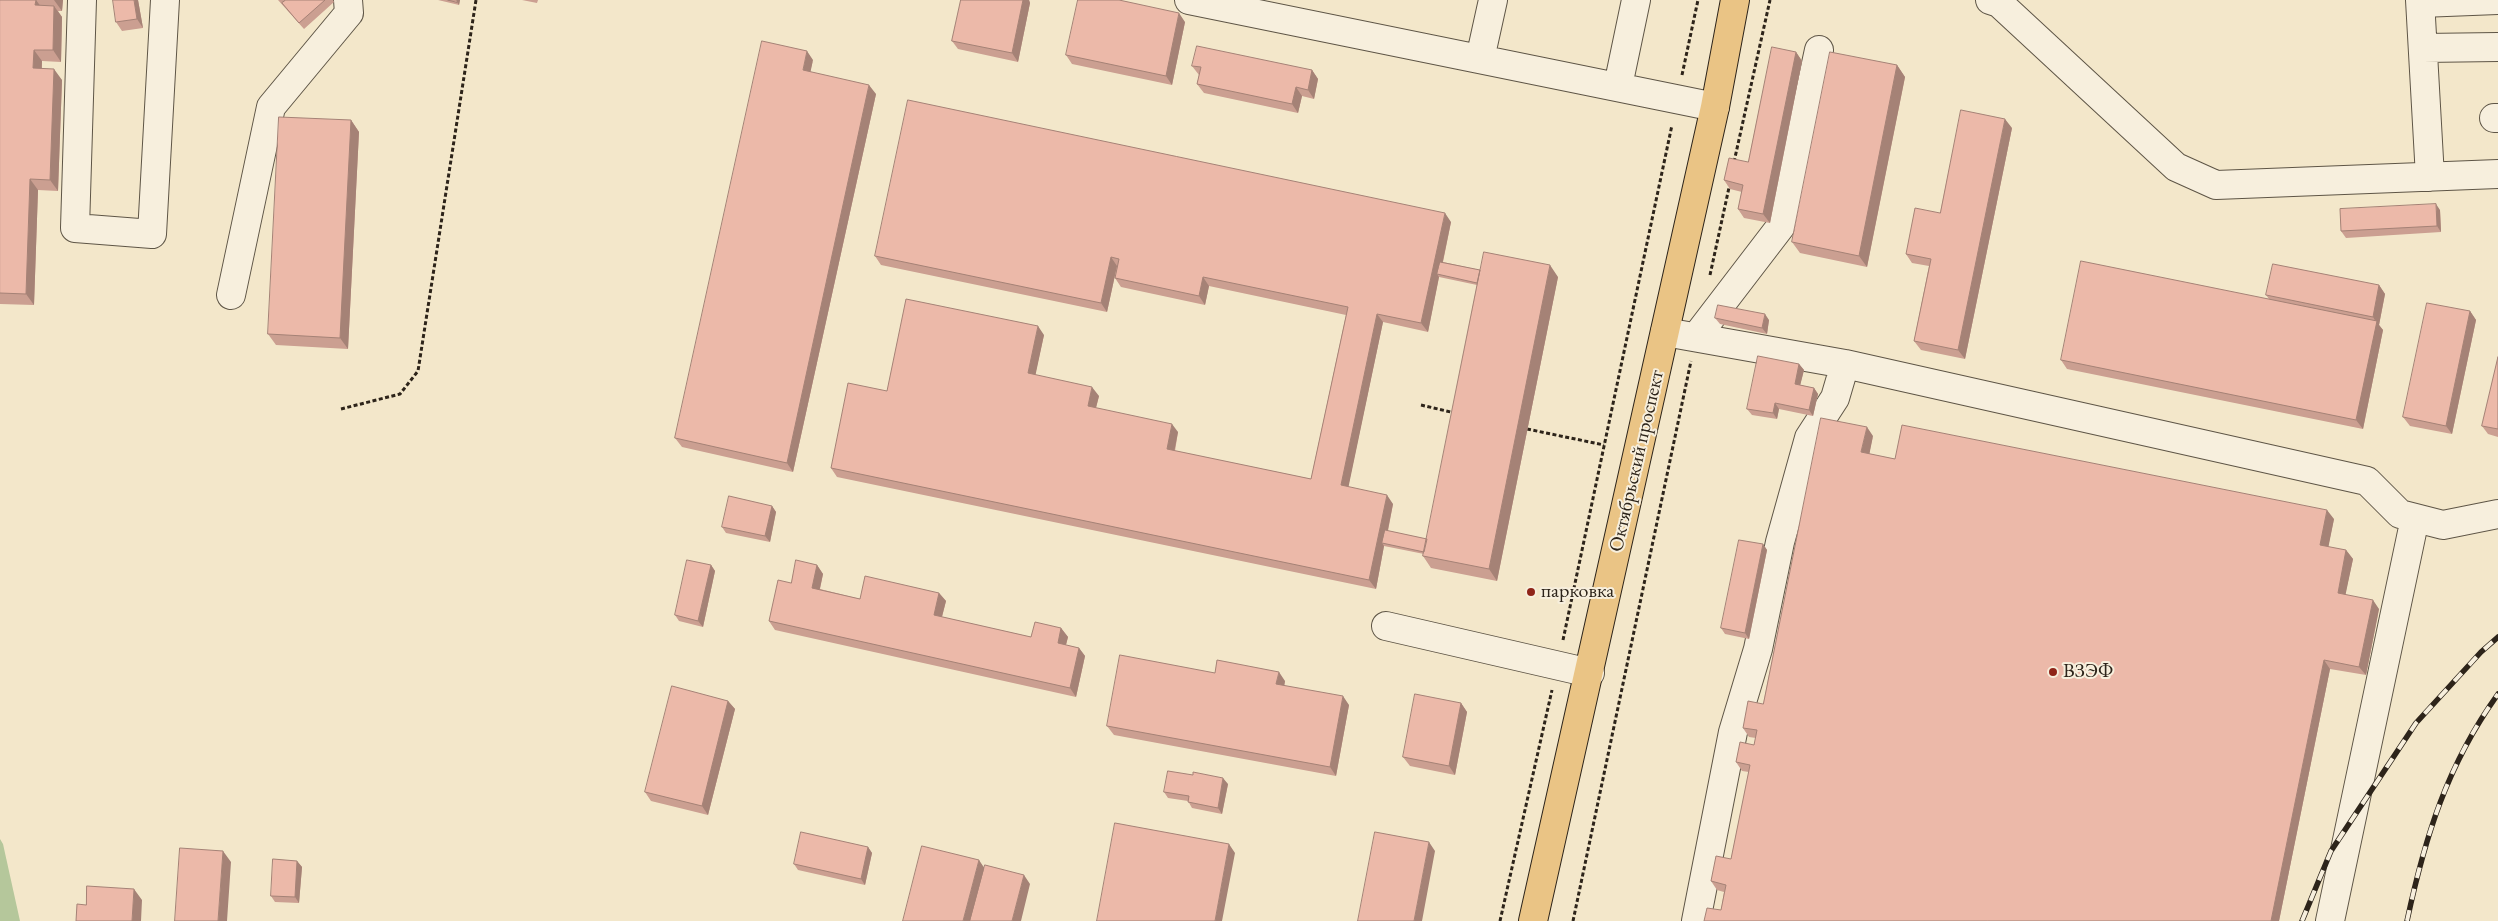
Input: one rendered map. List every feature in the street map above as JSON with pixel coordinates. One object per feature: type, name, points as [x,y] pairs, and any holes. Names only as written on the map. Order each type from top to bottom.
[{"type":"main road","name":"Октябрьский проспект","points":[[1534,921],[1666,332],[1715,107],[1735,0]]},
{"type":"street","points":[[82,0],[75,228],[152,234],[166,0]]},
{"type":"street","points":[[231,295],[271,107],[349,13],[348,0]]},
{"type":"street","points":[[1189,0],[1715,107]]},
{"type":"street","points":[[1480,59],[1493,0]]},
{"type":"street","points":[[1618,86],[1636,0]]},
{"type":"street","points":[[1990,0],[1999,3],[2176,167],[2216,185],[2498,174]]},
{"type":"street","points":[[2430,177],[2420,2],[2498,0]]},
{"type":"street","points":[[2423,48],[2498,47]]},
{"type":"street","points":[[1696,337],[1781,226],[1819,50]]},
{"type":"street","points":[[1666,332],[1845,364],[2367,480],[2400,514],[2443,525],[2498,514]]},
{"type":"street","points":[[1696,921],[1733,732],[1758,649],[1780,542],[1809,438],[1835,398],[1845,364]]},
{"type":"street","points":[[2330,921],[2415,518]]},
{"type":"street","points":[[1386,626],[1590,674]]},
{"type":"path","points":[[341,409],[400,394],[418,370],[476,0]]},
{"type":"path","points":[[1500,921],[1558,666],[1698,0]]},
{"type":"path","points":[[1734,164],[1770,0]]},
{"type":"path","points":[[1709,280],[1732,174]]},
{"type":"path","points":[[1573,921],[1696,337]]},
{"type":"path","points":[[1421,405],[1462,414]]},
{"type":"path","points":[[1528,429],[1604,444]]},
{"type":"green space","points":[[0,839],[3,844],[20,921],[0,921]]},
{"type":"building","points":[[0,0],[36,0],[35,5],[54,6],[53,50],[34,50],[33,68],[54,69],[50,180],[30,179],[26,294],[0,293]]},
{"type":"building","points":[[113,0],[134,0],[137,19],[116,22]]},
{"type":"building","points":[[286,0],[325,0],[299,23],[282,3]]},
{"type":"building","points":[[961,0],[1023,0],[1012,53],[952,41]]},
{"type":"building","points":[[1078,0],[1119,0],[1179,13],[1166,76],[1066,55]]},
{"type":"building","points":[[762,41],[807,51],[803,70],[869,85],[787,463],[675,438]]},
{"type":"building","points":[[1197,46],[1312,70],[1308,90],[1296,87],[1292,104],[1197,84],[1201,67],[1192,66]]},
{"type":"building","points":[[1772,47],[1796,52],[1763,214],[1738,209],[1743,185],[1724,180],[1729,158],[1748,162]]},
{"type":"building","points":[[1830,52],[1897,65],[1859,256],[1792,242]]},
{"type":"building","points":[[908,100],[1445,213],[1421,323],[1377,314],[1341,485],[1387,495],[1369,580],[831,468],[848,383],[887,391],[906,299],[1038,326],[1028,373],[1092,387],[1088,406],[1172,424],[1167,449],[1311,479],[1348,307],[1203,277],[1199,296],[1115,278],[1119,259],[1111,257],[1101,303],[875,256]]},
{"type":"building","points":[[1961,110],[2005,119],[1958,350],[1914,341],[1931,259],[1906,254],[1915,208],[1940,213]]},
{"type":"building","points":[[279,117],[351,120],[340,338],[268,334]]},
{"type":"building","points":[[2436,204],[2437,226],[2341,231],[2340,209]]},
{"type":"building","points":[[1484,252],[1550,265],[1489,569],[1423,556]]},
{"type":"building","points":[[2081,261],[2377,321],[2356,420],[2061,360]]},
{"type":"building","points":[[1440,262],[1480,270],[1477,283],[1437,274]]},
{"type":"building","points":[[2273,264],[2379,285],[2373,317],[2266,295]]},
{"type":"building","points":[[2427,303],[2470,311],[2446,426],[2403,417]]},
{"type":"building","points":[[1718,305],[1765,314],[1762,328],[1715,318]]},
{"type":"building","points":[[1758,356],[1799,364],[1795,384],[1814,388],[1809,410],[1775,403],[1773,413],[1747,409]]},
{"type":"building","points":[[2498,357],[2498,429],[2482,426]]},
{"type":"building","name":"ВЗЭФ","points":[[1821,418],[1867,427],[1861,452],[1895,459],[1902,425],[2327,510],[2320,545],[2346,550],[2338,593],[2373,600],[2359,667],[2324,660],[2271,921],[1704,921],[1707,908],[1721,910],[1726,885],[1711,881],[1716,856],[1731,859],[1750,765],[1736,762],[1740,742],[1754,745],[1757,730],[1743,728],[1748,701],[1763,704]]},
{"type":"building","points":[[729,496],[772,506],[765,536],[722,527]]},
{"type":"building","points":[[1385,530],[1427,539],[1424,552],[1382,543]]},
{"type":"building","points":[[1739,540],[1763,544],[1745,633],[1721,628]]},
{"type":"building","points":[[687,560],[711,565],[698,621],[675,615]]},
{"type":"building","points":[[796,560],[817,565],[812,588],[860,599],[865,576],[939,593],[934,615],[1031,637],[1035,622],[1061,628],[1058,643],[1079,648],[1070,688],[769,621],[778,580],[791,583]]},
{"type":"building","points":[[1120,655],[1215,673],[1217,660],[1279,672],[1276,684],[1343,696],[1330,767],[1107,726]]},
{"type":"building","points":[[672,686],[728,701],[702,806],[645,792]]},
{"type":"building","points":[[1415,694],[1461,703],[1449,766],[1403,757]]},
{"type":"building","points":[[1168,771],[1193,775],[1193,772],[1223,778],[1218,808],[1188,802],[1189,796],[1164,792]]},
{"type":"building","points":[[1115,823],[1229,844],[1215,921],[1097,921]]},
{"type":"building","points":[[801,832],[868,847],[861,879],[794,864]]},
{"type":"building","points":[[1375,832],[1429,842],[1414,921],[1358,921]]},
{"type":"building","points":[[922,846],[979,860],[963,921],[903,921]]},
{"type":"building","points":[[180,848],[223,851],[218,921],[175,921]]},
{"type":"building","points":[[273,859],[297,861],[295,897],[271,896]]},
{"type":"building","points":[[985,865],[1024,875],[1012,921],[970,921]]},
{"type":"building","points":[[87,886],[134,889],[132,921],[76,921],[77,904],[86,905]]},
{"type":"railway","points":[[2302,921],[2331,851],[2416,723],[2481,652],[2498,637]]},
{"type":"railway","points":[[2407,921],[2430,831],[2440,803],[2465,748],[2498,694]]},
{"type":"place","name":"парковка","points":[[1531,592]]},
{"type":"place","name":"ВЗЭФ","points":[[2053,672]]}]
